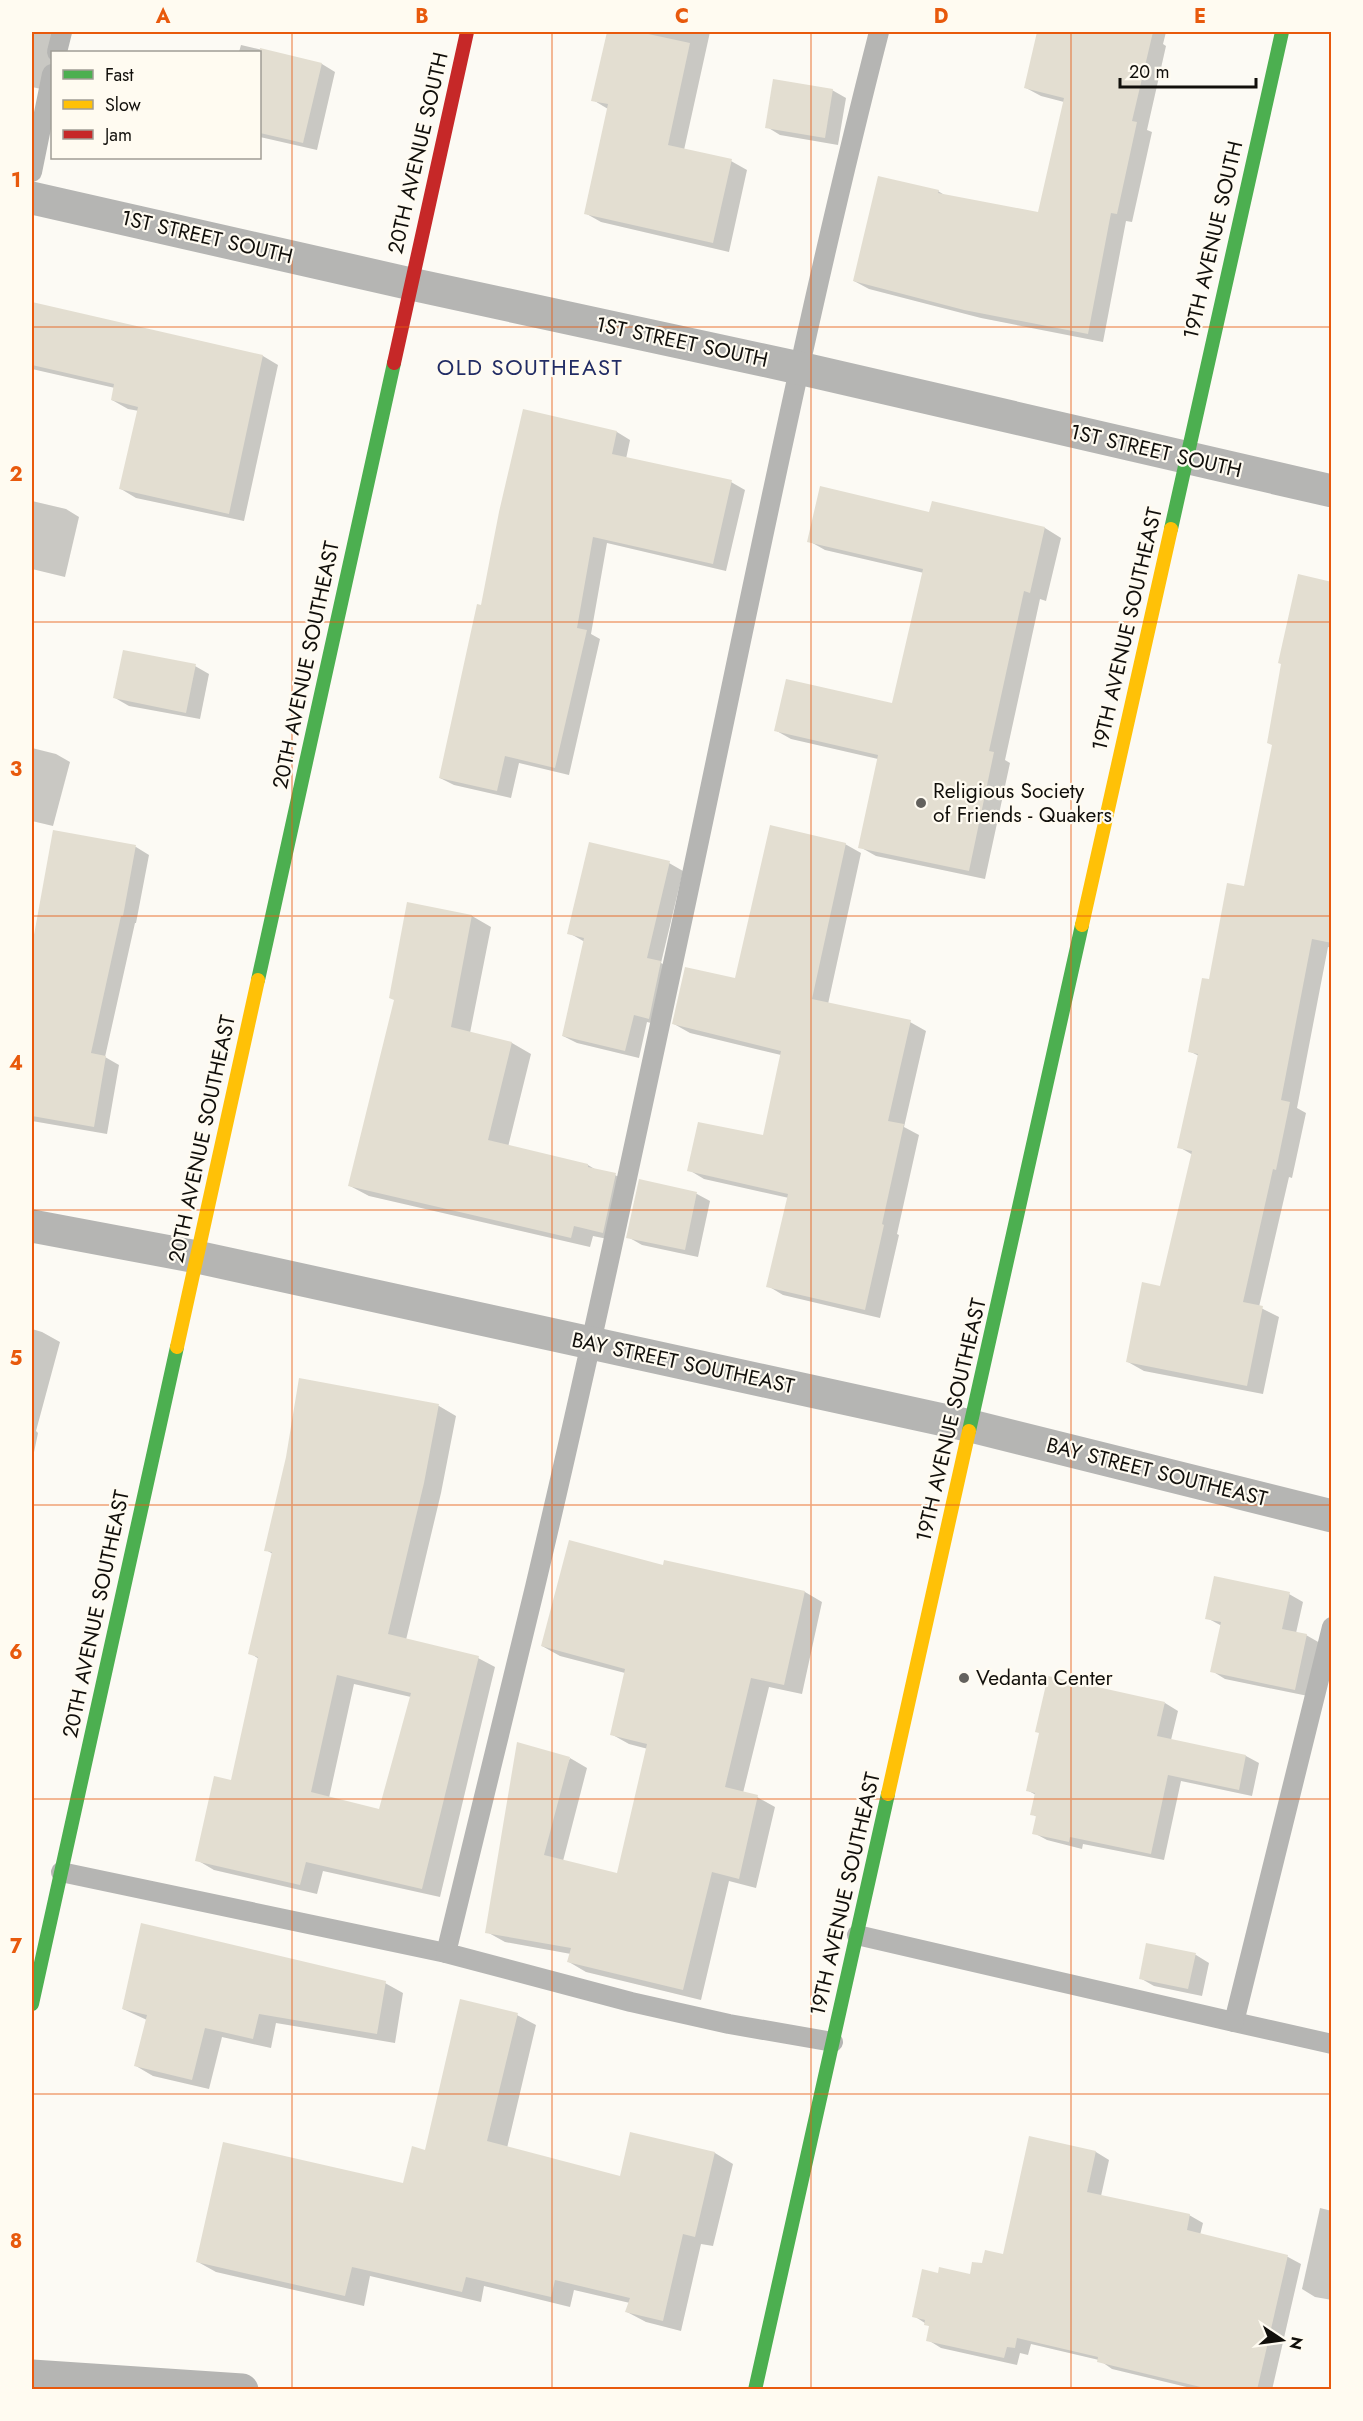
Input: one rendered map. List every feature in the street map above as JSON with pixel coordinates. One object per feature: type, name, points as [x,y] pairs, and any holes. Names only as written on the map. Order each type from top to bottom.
[{"type":"street","name":"20TH AVENUE SOUTH","points":[[411,284],[466,32]]},
{"type":"street","name":"19TH AVENUE SOUTH","points":[[1186,459],[1282,32]]},
{"type":"street","name":"1ST STREET SOUTH","points":[[32,198],[411,284],[799,368],[1332,491]]},
{"type":"street","name":"20TH AVENUE SOUTHEAST","points":[[32,2004],[35,1975],[61,1872],[411,284]]},
{"type":"street","name":"19TH AVENUE SOUTHEAST","points":[[755,2390],[1186,459]]},
{"type":"street","name":"BAY STREET SOUTHEAST","points":[[32,1226],[197,1257],[971,1426],[1332,1516]]},
{"type":"street","points":[[32,2376],[242,2390]]},
{"type":"lane","points":[[57,51],[62,32]]},
{"type":"lane","points":[[446,1953],[535,1586],[590,1343],[799,368],[849,148],[879,32]]},
{"type":"lane","points":[[32,172],[51,79]]},
{"type":"lane","points":[[1234,2022],[1332,1627]]},
{"type":"lane","points":[[61,1872],[446,1953],[631,2002],[729,2024],[833,2042]]},
{"type":"lane","points":[[857,1935],[1332,2044]]},
{"type":"building","points":[[607,32],[639,32],[690,43],[668,145],[732,159],[713,243],[584,214],[608,104],[591,101]]},
{"type":"building","points":[[1037,32],[1153,32],[1132,121],[1137,122],[1117,214],[1111,213],[1088,334],[964,310],[853,281],[878,176],[939,190],[938,193],[1038,212],[1064,98],[1024,88]]},
{"type":"building","points":[[260,48],[322,63],[303,143],[261,133]]},
{"type":"building","points":[[773,79],[833,89],[825,138],[765,128]]},
{"type":"building","points":[[32,302],[263,355],[229,514],[119,489],[138,407],[111,400],[114,384],[32,365]]},
{"type":"building","points":[[523,409],[617,431],[612,454],[732,480],[713,564],[593,537],[577,628],[587,630],[555,768],[505,756],[497,791],[439,778],[477,604],[481,605],[499,512]]},
{"type":"building","points":[[820,486],[929,512],[932,501],[1045,527],[1030,593],[1024,591],[989,751],[994,752],[969,871],[858,848],[878,755],[774,731],[786,679],[892,703],[923,569],[807,542]]},
{"type":"building","points":[[1298,574],[1332,582],[1332,943],[1312,939],[1281,1100],[1290,1102],[1276,1170],[1273,1169],[1243,1302],[1263,1306],[1247,1386],[1126,1362],[1142,1282],[1160,1286],[1192,1151],[1177,1148],[1198,1054],[1188,1052],[1202,978],[1209,979],[1227,883],[1244,886],[1272,745],[1267,743],[1281,664],[1278,663]]},
{"type":"building","points":[[123,650],[196,664],[186,713],[113,698]]},
{"type":"building","points":[[770,825],[846,843],[812,999],[911,1020],[888,1121],[904,1124],[865,1310],[766,1287],[788,1194],[687,1171],[698,1122],[763,1135],[781,1051],[672,1024],[685,967],[735,978]]},
{"type":"building","points":[[53,830],[136,845],[123,916],[121,916],[91,1053],[106,1056],[94,1127],[32,1116],[32,946]]},
{"type":"building","points":[[589,842],[670,861],[647,958],[661,961],[649,1019],[634,1015],[625,1051],[562,1036],[584,938],[567,934]]},
{"type":"building","points":[[407,902],[472,915],[451,1027],[512,1042],[488,1140],[616,1173],[603,1233],[574,1226],[571,1238],[348,1186],[394,1000],[389,998]]},
{"type":"building","points":[[639,1179],[697,1192],[685,1250],[626,1238]]},
{"type":"building","points":[[299,1378],[439,1404],[424,1483],[388,1634],[479,1656],[422,1889],[306,1862],[300,1885],[195,1861],[214,1776],[231,1780],[258,1657],[248,1654],[272,1552],[264,1551],[286,1457]],"holes":[[[337,1675],[411,1693],[379,1809],[311,1792]]]},
{"type":"building","points":[[569,1540],[663,1565],[664,1560],[805,1591],[784,1685],[751,1678],[725,1787],[758,1795],[739,1879],[712,1872],[683,1990],[567,1962],[571,1948],[485,1933],[517,1742],[570,1757],[544,1855],[617,1873],[647,1744],[610,1735],[625,1669],[541,1646]]},
{"type":"building","points":[[1214,1576],[1290,1592],[1282,1629],[1307,1634],[1295,1690],[1210,1672],[1221,1622],[1205,1619]]},
{"type":"building","points":[[1048,1676],[1165,1702],[1157,1736],[1246,1755],[1239,1790],[1168,1775],[1151,1854],[1070,1837],[1069,1842],[1032,1834],[1036,1816],[1030,1815],[1035,1793],[1026,1791],[1039,1733],[1035,1732]]},
{"type":"building","points":[[141,1923],[386,1981],[377,2034],[259,2014],[253,2039],[205,2028],[192,2080],[134,2066],[147,2015],[122,2009]]},
{"type":"building","points":[[1146,1943],[1196,1953],[1188,1989],[1139,1979]]},
{"type":"building","points":[[460,1999],[518,2013],[487,2141],[620,2176],[630,2132],[715,2152],[695,2237],[683,2234],[663,2321],[625,2312],[630,2298],[555,2280],[551,2297],[466,2277],[462,2292],[352,2267],[345,2296],[196,2262],[223,2142],[403,2183],[412,2146],[425,2150]]},
{"type":"building","points":[[1029,2136],[1096,2151],[1087,2192],[1190,2214],[1187,2230],[1288,2255],[1257,2390],[1213,2390],[1097,2362],[1098,2357],[1017,2338],[1015,2348],[1007,2347],[1004,2358],[926,2341],[929,2326],[924,2325],[925,2320],[912,2317],[922,2269],[938,2273],[939,2267],[970,2274],[972,2262],[982,2263],[985,2250],[1003,2254]]},
{"type":"traffic: fast","points":[[1171,529],[1282,32]]},
{"type":"traffic: fast","points":[[258,980],[394,363]]},
{"type":"traffic: fast","points":[[969,1431],[1082,925]]},
{"type":"traffic: fast","points":[[32,2004],[177,1347]]},
{"type":"traffic: fast","points":[[755,2390],[888,1794]]},
{"type":"traffic: slow","points":[[1082,925],[1171,529]]},
{"type":"traffic: slow","points":[[177,1347],[258,980]]},
{"type":"traffic: slow","points":[[888,1794],[969,1431]]},
{"type":"traffic: jam","points":[[394,363],[467,32]]},
{"type":"place","name":"Religious Society of Friends - Quakers","points":[[921,803]]},
{"type":"place","name":"Vedanta Center","points":[[964,1678]]},
{"type":"district","name":"OLD SOUTHEAST","points":[[530,367]]}]
